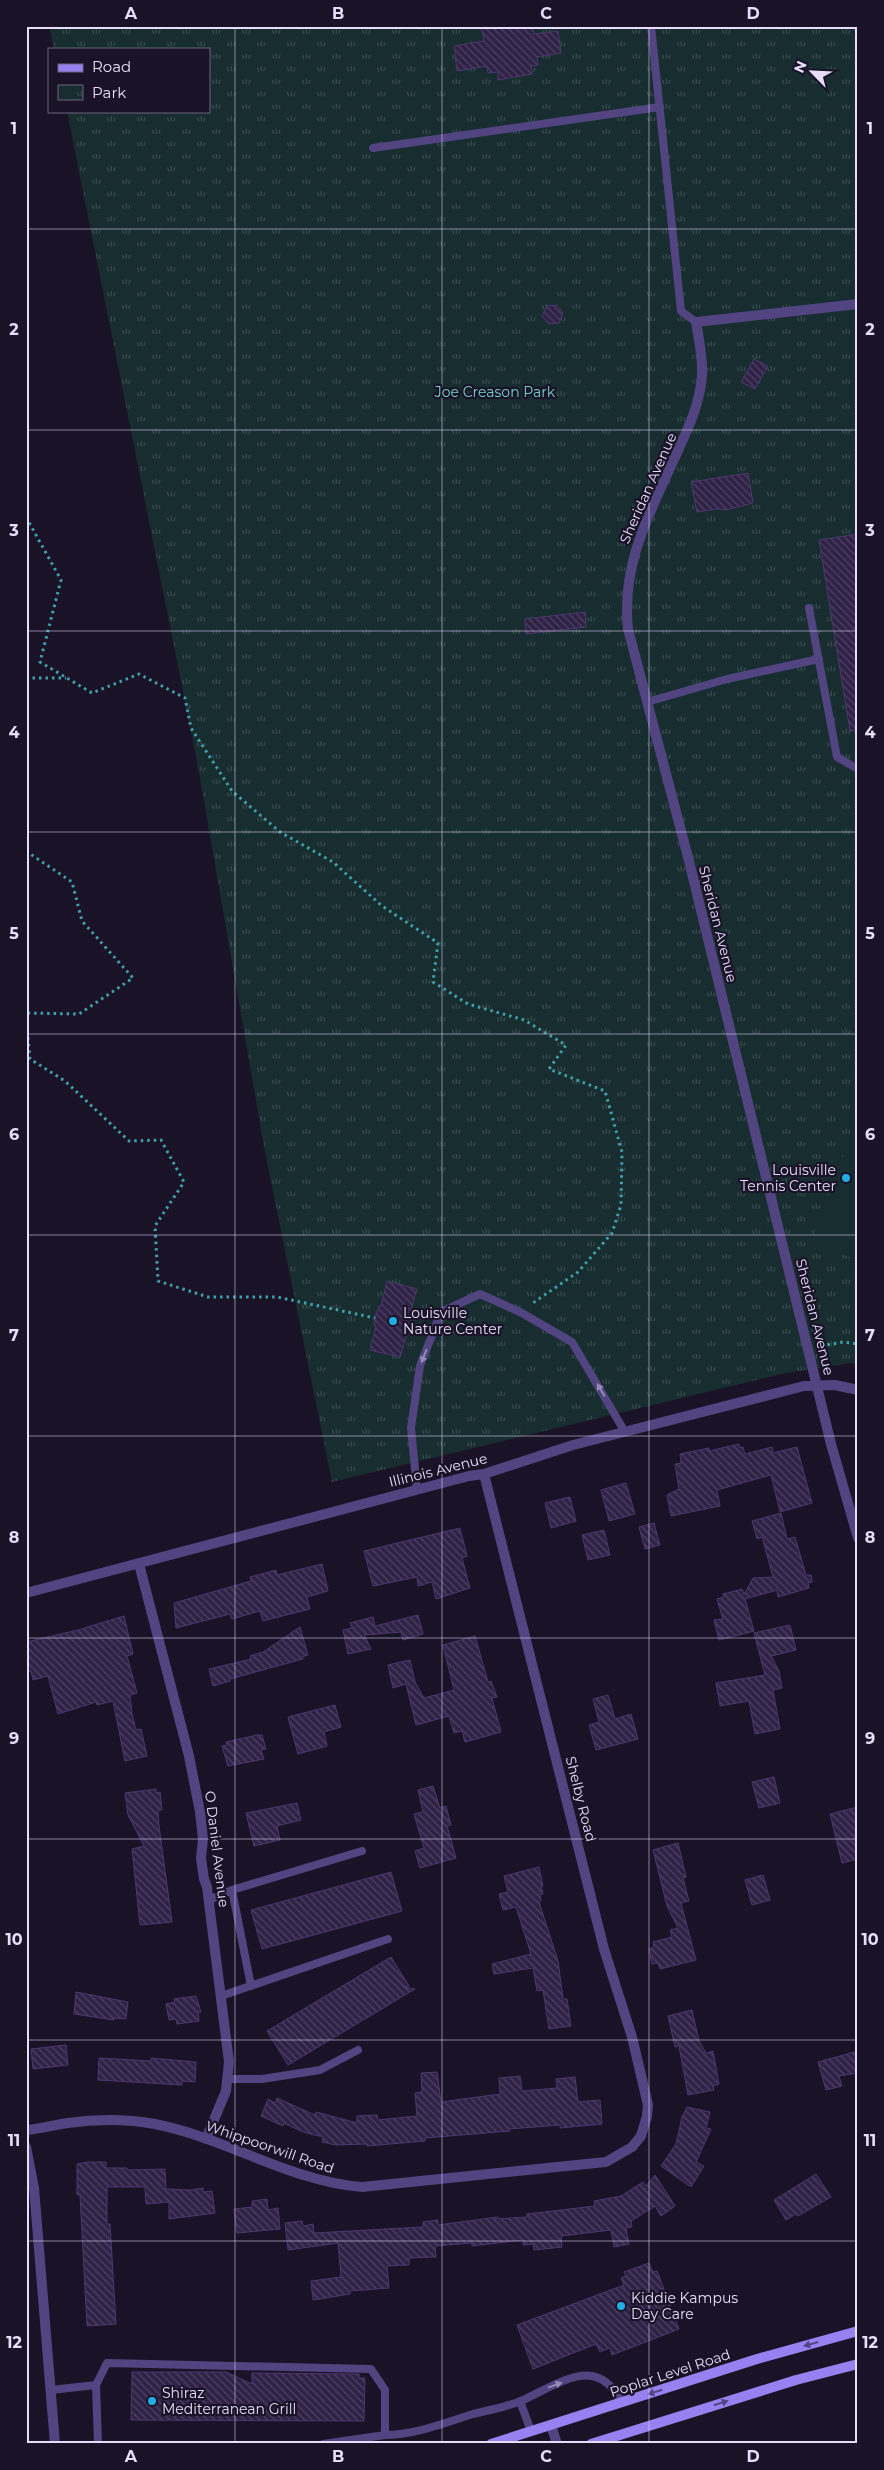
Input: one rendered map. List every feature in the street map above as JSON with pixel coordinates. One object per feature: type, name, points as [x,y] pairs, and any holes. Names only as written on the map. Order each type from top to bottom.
[{"type":"main road","name":"Poplar Level Road","points":[[491,2444],[757,2359],[858,2331]]},
{"type":"main road","points":[[591,2444],[796,2380],[858,2364]]},
{"type":"street","points":[[696,322],[858,304]]},
{"type":"street","name":"Sheridan Avenue","points":[[696,322],[702,374],[696,408],[690,426],[643,526],[628,578],[626,594],[628,629],[689,861],[809,1350],[858,1538]]},
{"type":"street","name":"Illinois Avenue","points":[[26,1593],[484,1474],[573,1445],[770,1394],[835,1385],[858,1390]]},
{"type":"street","name":"Shelby Road","points":[[484,1474],[604,1949],[634,2047],[648,2105],[643,2130]]},
{"type":"street","name":"O Daniel Avenue","points":[[139,1564],[189,1756],[204,1838],[201,1858],[209,1900],[229,2062],[228,2079],[222,2102],[206,2139]]},
{"type":"street","name":"Whippoorwill Road","points":[[26,2130],[67,2123],[112,2120],[154,2124],[206,2139],[307,2178],[335,2185],[362,2187],[606,2162],[632,2147],[643,2130]]},
{"type":"street","points":[[26,2147],[34,2188],[55,2444]]},
{"type":"street","points":[[551,2425],[557,2444]]},
{"type":"lane","points":[[651,26],[681,311],[696,322]]},
{"type":"lane","points":[[373,148],[660,107]]},
{"type":"lane","points":[[809,608],[837,757],[858,769]]},
{"type":"lane","points":[[647,702],[727,679],[819,659]]},
{"type":"lane","points":[[417,1490],[411,1428],[420,1366],[441,1312],[480,1294],[520,1312],[572,1342],[625,1432]]},
{"type":"lane","points":[[209,1900],[232,1890],[362,1851]]},
{"type":"lane","points":[[232,1890],[251,1986]]},
{"type":"lane","points":[[220,1996],[388,1939]]},
{"type":"lane","points":[[228,2079],[262,2079],[320,2070],[358,2050]]},
{"type":"lane","points":[[98,2444],[96,2385],[108,2363],[371,2368],[385,2390],[385,2435]]},
{"type":"lane","points":[[323,2444],[385,2435],[407,2434],[520,2401],[544,2389],[580,2376],[591,2376],[603,2380],[613,2388],[622,2402]]},
{"type":"lane","points":[[51,2390],[96,2385]]},
{"type":"lane","points":[[520,2401],[531,2431]]},
{"type":"path","points":[[26,517],[61,580],[40,662],[92,693],[139,674],[185,698],[191,728],[232,790],[280,832],[333,862],[382,906],[438,944],[433,982],[468,1004],[524,1020],[566,1045],[549,1069],[605,1091],[622,1152],[620,1205],[612,1233],[578,1272],[520,1312]]},
{"type":"path","points":[[26,678],[67,678]]},
{"type":"path","points":[[26,851],[72,882],[82,921],[133,978],[79,1014],[26,1013]]},
{"type":"path","points":[[26,1018],[30,1059],[65,1081],[129,1141],[161,1140],[184,1182],[155,1226],[158,1281],[208,1297],[277,1297],[375,1318]]},
{"type":"path","points":[[809,1350],[843,1342],[858,1344]]},
{"type":"green space","name":"Joe Creason Park","points":[[49,26],[858,26],[858,1367],[851,1363],[786,1373],[332,1482],[265,1152],[197,761],[67,112],[210,112],[210,48],[54,48]]},
{"type":"green space","name":"Louisville Tennis Center","points":[[858,1114],[858,1260],[811,1243]]},
{"type":"building","points":[[481,26],[532,26],[534,34],[558,31],[561,53],[537,57],[538,65],[531,66],[532,74],[498,80],[498,72],[488,73],[487,66],[457,71],[454,46],[484,41]]},
{"type":"building","points":[[557,305],[563,313],[559,323],[549,324],[542,316],[547,306]]},
{"type":"building","points":[[754,359],[768,366],[755,389],[741,382]]},
{"type":"building","points":[[748,473],[753,503],[726,510],[717,509],[697,512],[691,482]]},
{"type":"building","points":[[858,534],[858,730],[850,731],[819,540]]},
{"type":"building","points":[[585,612],[586,627],[526,634],[525,619]]},
{"type":"building","name":"Louisville Nature Center","points":[[387,1281],[417,1289],[410,1313],[413,1314],[400,1357],[370,1350],[376,1326],[374,1325],[376,1314],[379,1306],[381,1306]]},
{"type":"building","points":[[739,1444],[740,1448],[743,1447],[745,1454],[772,1447],[773,1453],[797,1447],[812,1503],[780,1512],[771,1475],[717,1490],[720,1506],[671,1516],[667,1495],[679,1489],[675,1464],[681,1463],[680,1454],[709,1448],[709,1451]]},
{"type":"building","points":[[626,1483],[635,1514],[609,1521],[601,1490]]},
{"type":"building","points":[[570,1497],[576,1521],[551,1528],[545,1503]]},
{"type":"building","points":[[781,1513],[787,1539],[795,1537],[806,1575],[811,1575],[812,1582],[808,1583],[809,1588],[778,1597],[777,1590],[745,1599],[754,1631],[719,1640],[714,1620],[723,1619],[717,1599],[724,1597],[723,1594],[742,1589],[744,1594],[753,1578],[773,1577],[762,1537],[757,1539],[752,1521]]},
{"type":"building","points":[[654,1523],[660,1545],[645,1549],[639,1527]]},
{"type":"building","points":[[460,1528],[467,1556],[462,1558],[470,1588],[436,1599],[432,1582],[418,1586],[417,1577],[373,1586],[364,1551]]},
{"type":"building","points":[[604,1530],[610,1555],[588,1560],[582,1535]]},
{"type":"building","points":[[322,1564],[328,1591],[307,1597],[310,1609],[263,1621],[260,1611],[232,1619],[230,1614],[176,1628],[174,1603],[251,1581],[250,1577],[276,1570],[277,1575]]},
{"type":"building","points":[[418,1615],[423,1634],[403,1640],[401,1632],[364,1635],[371,1649],[348,1654],[343,1630],[352,1628],[350,1623],[373,1617],[375,1626]]},
{"type":"building","points":[[124,1616],[133,1654],[127,1656],[137,1693],[130,1695],[132,1714],[136,1730],[141,1729],[147,1756],[125,1761],[113,1701],[97,1705],[96,1702],[58,1714],[48,1676],[33,1680],[31,1671],[26,1672],[26,1642],[78,1630]]},
{"type":"building","points":[[790,1625],[796,1650],[771,1656],[779,1671],[782,1688],[773,1690],[780,1729],[755,1734],[749,1701],[720,1706],[716,1683],[765,1675],[754,1633]]},
{"type":"building","points":[[300,1627],[308,1655],[302,1657],[303,1659],[230,1679],[230,1681],[213,1686],[209,1669],[251,1659],[250,1656],[263,1652]]},
{"type":"building","points":[[475,1636],[488,1682],[491,1681],[497,1697],[492,1698],[501,1732],[465,1742],[462,1731],[454,1733],[449,1716],[416,1725],[406,1684],[393,1688],[388,1665],[410,1660],[415,1682],[424,1698],[454,1690],[443,1645]]},
{"type":"building","points":[[608,1695],[615,1719],[631,1714],[638,1739],[596,1750],[589,1725],[599,1722],[593,1699]]},
{"type":"building","points":[[335,1705],[341,1727],[324,1732],[327,1746],[298,1754],[288,1717]]},
{"type":"building","points":[[262,1735],[266,1749],[261,1750],[264,1759],[228,1766],[222,1746],[227,1745],[226,1742]]},
{"type":"building","points":[[774,1777],[780,1803],[759,1808],[752,1782]]},
{"type":"building","points":[[433,1786],[440,1808],[446,1806],[451,1825],[447,1826],[456,1858],[420,1868],[415,1851],[424,1848],[414,1814],[423,1812],[418,1790]]},
{"type":"building","points":[[156,1789],[156,1793],[160,1792],[162,1810],[158,1810],[159,1826],[172,1922],[140,1925],[132,1849],[144,1846],[128,1815],[125,1793]]},
{"type":"building","points":[[297,1803],[301,1820],[277,1826],[280,1840],[254,1846],[246,1813]]},
{"type":"building","points":[[858,1807],[858,1835],[854,1836],[858,1859],[842,1863],[830,1814]]},
{"type":"building","points":[[678,1843],[686,1877],[683,1878],[689,1901],[681,1903],[696,1960],[660,1969],[658,1963],[652,1964],[649,1949],[654,1947],[653,1942],[672,1937],[670,1930],[678,1928],[667,1906],[653,1850]]},
{"type":"building","points":[[539,1867],[543,1894],[540,1894],[541,1901],[539,1902],[558,1961],[563,1999],[567,1999],[571,2026],[549,2029],[543,1990],[537,1991],[533,1968],[494,1974],[492,1964],[531,1954],[516,1907],[503,1910],[499,1894],[508,1892],[504,1876]]},
{"type":"building","points":[[391,1872],[402,1911],[262,1949],[251,1910]]},
{"type":"building","points":[[763,1875],[770,1900],[752,1905],[745,1880]]},
{"type":"building","points":[[391,1957],[409,1986],[403,1987],[415,1989],[288,2065],[267,2031]]},
{"type":"building","points":[[76,1992],[128,2002],[126,2019],[114,2018],[114,2020],[74,2014]]},
{"type":"building","points":[[196,1996],[201,2012],[198,2012],[199,2021],[177,2024],[176,2019],[169,2020],[166,2004],[175,2002],[174,1999]]},
{"type":"building","points":[[692,2010],[699,2041],[706,2053],[713,2051],[719,2084],[713,2086],[714,2090],[688,2095],[679,2046],[675,2047],[668,2016]]},
{"type":"building","points":[[66,2045],[68,2065],[33,2069],[31,2049]]},
{"type":"building","points":[[858,2051],[858,2073],[839,2076],[842,2086],[826,2090],[818,2062]]},
{"type":"building","points":[[99,2058],[151,2061],[151,2058],[196,2062],[195,2082],[182,2081],[182,2085],[98,2080]]},
{"type":"building","points":[[437,2072],[441,2102],[500,2094],[499,2078],[520,2076],[522,2091],[557,2088],[556,2079],[575,2077],[578,2102],[600,2100],[602,2124],[560,2128],[560,2125],[509,2129],[510,2131],[425,2138],[425,2141],[367,2146],[367,2144],[336,2145],[322,2142],[323,2137],[303,2132],[284,2123],[283,2126],[261,2116],[268,2099],[275,2103],[277,2098],[315,2115],[316,2112],[357,2123],[357,2116],[377,2115],[378,2120],[417,2116],[415,2093],[422,2092],[421,2073]]},
{"type":"building","points":[[687,2107],[710,2112],[706,2128],[711,2129],[696,2162],[704,2166],[691,2187],[661,2166],[676,2144],[682,2117]]},
{"type":"building","points":[[106,2162],[106,2168],[127,2168],[127,2170],[165,2169],[166,2189],[190,2190],[203,2188],[203,2192],[212,2191],[215,2213],[169,2219],[169,2202],[146,2204],[145,2187],[107,2187],[107,2224],[110,2224],[116,2324],[87,2326],[80,2195],[77,2195],[77,2164]]},
{"type":"building","points":[[816,2174],[831,2197],[798,2216],[796,2214],[786,2220],[774,2200]]},
{"type":"building","points":[[655,2175],[675,2206],[661,2216],[655,2206],[631,2221],[632,2227],[626,2228],[629,2244],[614,2247],[611,2230],[561,2236],[562,2247],[534,2250],[533,2244],[523,2245],[523,2240],[472,2246],[472,2243],[435,2246],[436,2257],[409,2258],[409,2265],[387,2266],[389,2288],[350,2291],[350,2294],[313,2300],[311,2281],[341,2277],[338,2243],[288,2250],[285,2223],[302,2221],[303,2226],[313,2224],[314,2233],[423,2227],[423,2222],[438,2220],[438,2225],[498,2217],[498,2219],[527,2217],[527,2214],[595,2206],[594,2201],[621,2196],[643,2182],[646,2186]]},
{"type":"building","points":[[267,2199],[268,2210],[278,2208],[280,2229],[237,2233],[234,2209],[252,2207],[252,2201]]},
{"type":"building","name":"Kiddie Kampus Day Care","points":[[649,2263],[653,2272],[657,2271],[679,2329],[612,2355],[610,2348],[600,2352],[596,2344],[533,2369],[517,2325],[624,2285],[621,2278],[626,2276],[624,2272]]},
{"type":"building","points":[[132,2372],[226,2372],[252,2384],[252,2373],[359,2374],[359,2378],[365,2378],[364,2421],[131,2420]]},
{"type":"place","name":"Louisville Tennis Center","points":[[846,1178]]},
{"type":"place","name":"Louisville Nature Center","points":[[393,1321]]},
{"type":"place","name":"Kiddie Kampus Day Care","points":[[621,2306]]},
{"type":"place","name":"Shiraz Mediterranean Grill","points":[[152,2401]]}]
